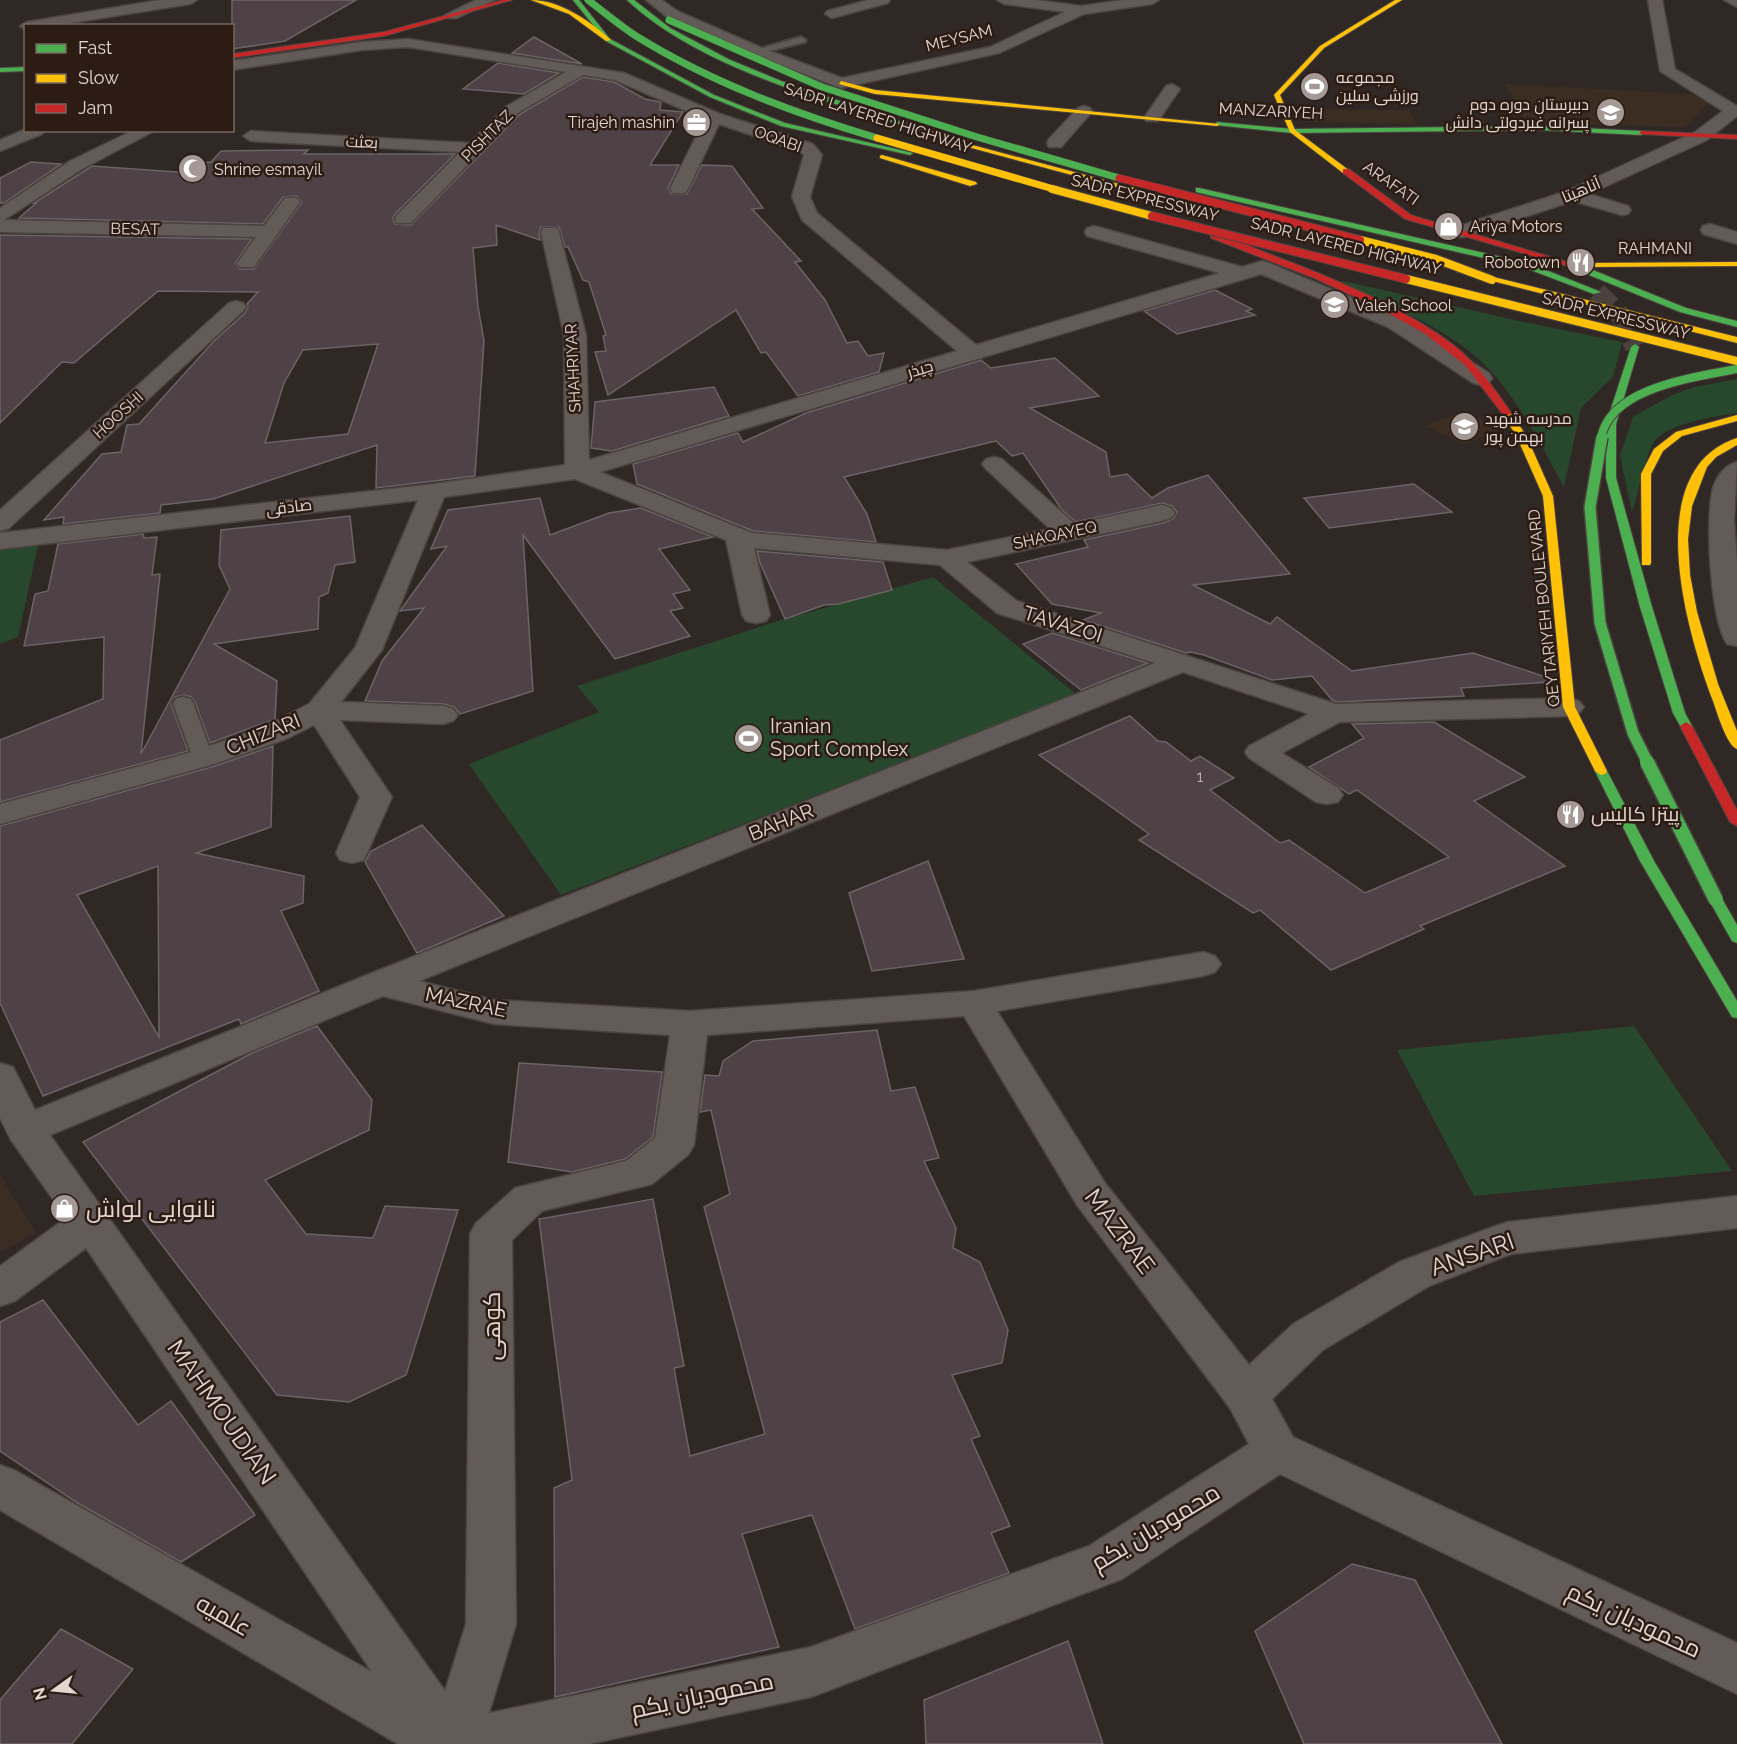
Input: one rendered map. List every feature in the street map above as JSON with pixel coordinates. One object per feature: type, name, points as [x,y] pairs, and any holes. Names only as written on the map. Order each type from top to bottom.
[{"type":"main road","points":[[234,62],[384,34],[509,0]]},
{"type":"main road","points":[[534,0],[571,13],[608,40]]},
{"type":"main road","name":"SADR EXPRESSWAY","points":[[576,0],[608,40],[712,96],[783,125],[927,157],[1090,202],[1737,362]]},
{"type":"main road","name":"SADR LAYERED HIGHWAY","points":[[588,0],[635,35],[690,65],[746,91],[866,135],[1094,201],[1737,362]]},
{"type":"main road","name":"SADR LAYERED HIGHWAY","points":[[619,0],[659,31],[723,61],[775,83],[956,144],[1120,189],[1737,342]]},
{"type":"main road","name":"SADR EXPRESSWAY","points":[[630,0],[668,29],[726,60],[779,82],[959,143],[1123,188],[1737,342]]},
{"type":"main road","points":[[635,0],[669,20],[822,87],[977,137],[1135,183],[1436,259],[1494,281]]},
{"type":"main road","points":[[1292,132],[1277,95],[1322,47],[1399,0]]},
{"type":"main road","points":[[0,70],[24,69]]},
{"type":"main road","name":"MANZARIYEH","points":[[841,83],[875,92],[1292,132],[1539,128],[1737,137]]},
{"type":"main road","points":[[848,106],[951,135],[1473,252],[1525,265],[1597,292]]},
{"type":"main road","points":[[783,125],[978,185]]},
{"type":"main road","name":"ARAFATI","points":[[1292,132],[1408,217],[1572,265],[1683,310],[1737,324]]},
{"type":"main road","name":"QEYTARIYEH BOULEVARD","points":[[1174,223],[1259,251],[1398,314],[1433,335],[1466,361],[1485,381],[1521,435],[1548,496],[1569,707],[1647,861],[1737,1013]]},
{"type":"main road","points":[[1095,225],[1129,227]]},
{"type":"main road","points":[[1198,244],[1513,314],[1664,343]]},
{"type":"main road","name":"RAHMANI","points":[[1572,265],[1737,264]]},
{"type":"main road","points":[[1635,347],[1611,424],[1611,477],[1646,607],[1679,713],[1737,822]]},
{"type":"main road","points":[[1737,369],[1664,384],[1638,395],[1621,406],[1603,428],[1590,507],[1599,623],[1634,733],[1737,938]]},
{"type":"main road","points":[[1646,607],[1647,474],[1659,449],[1679,434],[1737,418]]},
{"type":"main road","points":[[1737,441],[1717,449],[1705,461],[1696,476],[1683,508],[1683,564],[1690,608],[1720,711],[1737,745]]},
{"type":"street","points":[[34,24],[190,0]]},
{"type":"street","points":[[452,15],[488,0]]},
{"type":"street","points":[[653,0],[672,14],[757,51],[841,83]]},
{"type":"street","points":[[831,14],[883,0]]},
{"type":"street","points":[[1004,0],[1081,10]]},
{"type":"street","name":"MEYSAM","points":[[841,83],[994,50],[1081,10],[1152,0]]},
{"type":"street","name":"آناهیتا","points":[[1457,233],[1573,195],[1701,136],[1734,111],[1668,71],[1655,0]]},
{"type":"street","points":[[1731,0],[1737,3]]},
{"type":"street","name":"OQABI","points":[[234,62],[362,46],[408,43],[582,69],[619,76],[714,117],[807,148],[813,155],[801,196],[809,216],[972,353]]},
{"type":"street","points":[[234,63],[246,73],[234,81]]},
{"type":"street","name":"PISHTAZ","points":[[404,219],[513,109],[582,69]]},
{"type":"street","points":[[1152,118],[1172,89]]},
{"type":"street","points":[[1055,143],[1084,111]]},
{"type":"street","points":[[679,189],[714,117]]},
{"type":"street","points":[[0,147],[32,132]]},
{"type":"street","points":[[0,216],[76,165],[144,132]]},
{"type":"street","name":"بعثت","points":[[251,135],[474,148]]},
{"type":"street","points":[[1573,195],[1622,210]]},
{"type":"street","points":[[247,263],[291,202]]},
{"type":"street","points":[[1095,225],[1252,270],[1395,323],[1485,381]]},
{"type":"street","name":"BESAT","points":[[0,226],[269,232]]},
{"type":"street","points":[[1710,230],[1737,238]]},
{"type":"street","name":"SHAHRIYAR","points":[[550,232],[575,335],[577,471]]},
{"type":"street","name":"چیذر","points":[[577,471],[1252,270]]},
{"type":"street","name":"HOOSHI","points":[[0,523],[236,307]]},
{"type":"street","points":[[994,464],[1069,532]]},
{"type":"street","points":[[1737,469],[1724,490],[1722,512],[1730,612],[1737,638]]},
{"type":"street","points":[[577,471],[748,540],[947,558]]},
{"type":"street","name":"صادقی","points":[[0,541],[434,491],[577,471]]},
{"type":"street","name":"CHIZARI","points":[[0,814],[203,758],[275,733],[319,710],[368,650],[434,491]]},
{"type":"street","name":"SHAQAYEQ","points":[[947,558],[1162,513]]},
{"type":"street","points":[[738,536],[756,615]]},
{"type":"street","name":"TAVAZOI","points":[[947,558],[1007,607],[1334,713],[1569,707]]},
{"type":"street","name":"BAHAR","points":[[380,982],[1182,662]]},
{"type":"street","points":[[319,710],[443,715]]},
{"type":"street","points":[[319,710],[376,797],[352,853]]},
{"type":"street","points":[[1327,795],[1260,752],[1334,713]]},
{"type":"street","name":"MAZRAE","points":[[380,982],[494,1012],[690,1024],[974,1003],[1203,964]]},
{"type":"street","points":[[25,1130],[380,982]]},
{"type":"street","name":"MAZRAE","points":[[974,1003],[1091,1194],[1246,1395],[1277,1450]]},
{"type":"street","name":"کوهی","points":[[451,1744],[491,1624],[491,1234],[529,1199],[638,1173],[674,1145],[690,1024]]},
{"type":"street","name":"MAHMOUDIAN","points":[[0,1076],[25,1130],[451,1744]]},
{"type":"street","name":"ANSARI","points":[[1246,1395],[1317,1331],[1414,1274],[1508,1238],[1737,1212]]},
{"type":"street","points":[[0,1289],[91,1222]]},
{"type":"street","name":"محمودیان یکم","points":[[467,1744],[811,1672],[1105,1563],[1277,1450],[1737,1669]]},
{"type":"street","name":"علمیه","points":[[0,1486],[451,1744]]},
{"type":"lane","points":[[757,51],[801,40]]},
{"type":"lane","points":[[183,703],[203,758]]},
{"type":"shaded area","name":"دبیرستان دوره دوم پسرانه غیردولتی دانش","points":[[1504,84],[1691,94],[1709,103],[1685,127],[1528,123]]},
{"type":"shaded area","points":[[1302,109],[1410,110],[1416,124],[1307,122]]},
{"type":"shaded area","name":"مدرسه شهید بهمن پور","points":[[1464,411],[1504,429],[1464,444],[1424,426]]},
{"type":"shaded area","points":[[0,1175],[36,1233],[0,1252]]},
{"type":"green space","points":[[1328,280],[1348,282],[1622,342],[1613,377],[1581,408],[1564,487],[1513,400],[1488,368],[1474,355],[1423,321]]},
{"type":"green space","points":[[1737,379],[1737,413],[1678,426],[1658,438],[1652,445],[1632,512],[1620,456],[1633,417],[1670,396],[1694,387]]},
{"type":"green space","points":[[38,545],[18,637],[0,644],[0,548]]},
{"type":"green space","name":"Iranian Sport Complex","points":[[933,577],[1076,694],[561,895],[469,764],[599,712],[577,686],[775,622]]},
{"type":"green space","points":[[1634,1026],[1732,1171],[1474,1196],[1397,1050]]},
{"type":"building","points":[[232,0],[356,0],[285,41],[234,49],[234,24],[232,24]]},
{"type":"building","points":[[534,37],[582,64],[512,53]]},
{"type":"building","points":[[498,63],[559,73],[524,94],[463,89]]},
{"type":"building","points":[[583,77],[614,82],[645,99],[661,102],[660,110],[683,112],[650,165],[679,165],[668,188],[671,194],[687,194],[702,165],[732,166],[763,208],[752,209],[801,261],[795,262],[825,300],[847,343],[858,341],[868,356],[884,353],[879,372],[798,396],[766,352],[761,353],[736,310],[608,395],[595,352],[606,351],[603,336],[606,335],[589,282],[583,280],[568,247],[565,247],[559,227],[541,227],[540,240],[496,225],[497,245],[473,248],[478,307],[484,341],[475,476],[376,488],[377,445],[213,499],[161,505],[160,513],[63,524],[64,517],[44,520],[102,454],[121,452],[127,425],[139,424],[214,341],[245,313],[247,304],[258,292],[158,291],[74,363],[62,362],[0,423],[0,235],[252,239],[235,263],[240,269],[254,269],[302,202],[297,196],[283,197],[263,224],[19,218],[36,203],[34,203],[92,166],[191,173],[200,163],[211,162],[221,151],[308,150],[304,154],[455,154],[395,214],[393,218],[395,224],[411,225],[520,114]],"holes":[[[378,344],[348,434],[265,443],[284,383],[303,350]]]},
{"type":"building","points":[[31,162],[61,164],[4,203],[0,203],[0,178]]},
{"type":"building","points":[[1215,290],[1252,309],[1246,311],[1255,315],[1177,334],[1144,311]]},
{"type":"building","points":[[1055,358],[1099,396],[1030,408],[1106,452],[1110,477],[1127,474],[1152,498],[1168,488],[1208,475],[1290,574],[1193,585],[1270,624],[1277,617],[1352,671],[1473,653],[1549,678],[1550,682],[1461,688],[1464,696],[1336,702],[1312,676],[1272,680],[1204,655],[1186,653],[1083,620],[1101,613],[1052,604],[1016,564],[1088,547],[1084,540],[1163,523],[1173,519],[1177,512],[1172,506],[1162,503],[1076,522],[1062,510],[1023,453],[1012,456],[996,441],[844,477],[867,514],[876,542],[753,531],[637,484],[633,464],[738,433],[743,442],[806,413],[981,360],[991,368]]},
{"type":"building","points":[[714,387],[729,416],[612,451],[591,448],[595,402]]},
{"type":"building","points":[[1414,484],[1452,512],[1329,528],[1304,498]]},
{"type":"building","points":[[540,498],[550,535],[609,513],[641,508],[713,537],[659,549],[690,590],[673,594],[683,608],[670,611],[690,636],[615,659],[523,535],[533,691],[460,714],[454,707],[443,704],[365,701],[382,661],[424,608],[400,611],[447,546],[431,549],[448,510]]},
{"type":"building","points":[[350,516],[355,562],[335,565],[328,593],[319,597],[318,629],[214,644],[277,681],[275,719],[210,743],[195,702],[191,697],[184,695],[175,697],[171,704],[188,751],[0,802],[0,740],[103,699],[104,637],[24,646],[35,594],[48,591],[58,544],[143,534],[144,538],[157,537],[152,575],[160,574],[141,754],[230,589],[219,565],[221,530]]},
{"type":"building","points":[[757,551],[883,562],[892,590],[838,604],[824,605],[785,619]]},
{"type":"building","points":[[1052,633],[1148,663],[1081,690],[1023,644]]},
{"type":"building","points":[[1130,716],[1158,741],[1166,742],[1191,761],[1200,756],[1234,778],[1210,790],[1280,843],[1289,840],[1365,893],[1449,857],[1357,790],[1349,794],[1309,767],[1364,738],[1352,724],[1434,722],[1525,777],[1474,801],[1565,866],[1420,926],[1424,929],[1331,970],[1260,910],[1253,913],[1139,840],[1149,834],[1039,755]]},
{"type":"building","points":[[273,746],[271,827],[196,853],[304,876],[303,903],[281,911],[319,991],[241,1024],[239,1019],[43,1096],[0,1003],[0,826],[215,766]],"holes":[[[158,866],[159,1037],[77,895]]]},
{"type":"building","points":[[422,825],[504,916],[417,953],[365,862],[371,851]]},
{"type":"building","points":[[928,861],[964,959],[872,971],[849,893]]},
{"type":"building","points":[[317,1026],[372,1100],[369,1130],[265,1180],[306,1234],[373,1238],[385,1206],[458,1210],[406,1375],[349,1402],[277,1395],[83,1142],[254,1052]]},
{"type":"building","points":[[877,1030],[891,1091],[915,1087],[939,1158],[924,1161],[956,1228],[953,1248],[980,1262],[1008,1330],[1002,1363],[952,1375],[980,1436],[971,1439],[1010,1526],[991,1533],[1009,1573],[855,1629],[812,1515],[742,1534],[779,1647],[555,1697],[554,1488],[572,1480],[539,1219],[653,1199],[684,1366],[674,1368],[690,1456],[765,1434],[704,1207],[730,1194],[711,1110],[700,1112],[705,1075],[719,1076],[723,1061],[753,1041]]},
{"type":"building","points":[[519,1063],[662,1072],[653,1137],[625,1159],[572,1172],[508,1162]]},
{"type":"building","points":[[43,1300],[138,1425],[171,1401],[255,1515],[181,1562],[76,1502],[0,1451],[0,1322]]},
{"type":"building","points":[[1352,1564],[1415,1580],[1502,1744],[1304,1744],[1255,1631]]},
{"type":"building","points":[[61,1629],[133,1669],[72,1744],[0,1744],[0,1700]]},
{"type":"building","points":[[1068,1641],[1103,1744],[926,1744],[924,1700]]},
{"type":"tunnel","points":[[1597,292],[1621,316],[1635,347]]},
{"type":"traffic: fast","points":[[576,0],[608,40],[712,96],[783,125],[910,153]]},
{"type":"traffic: fast","points":[[588,0],[636,36],[692,67],[816,119],[877,138]]},
{"type":"traffic: fast","points":[[630,0],[668,29],[726,60],[779,82],[922,130]]},
{"type":"traffic: fast","points":[[669,20],[822,87],[977,137],[1119,178]]},
{"type":"traffic: fast","points":[[0,70],[24,69]]},
{"type":"traffic: fast","points":[[1217,124],[1292,131],[1539,128],[1641,133]]},
{"type":"traffic: fast","points":[[1199,190],[1525,265],[1597,292]]},
{"type":"traffic: fast","points":[[1570,264],[1683,310],[1737,324]]},
{"type":"traffic: fast","points":[[1635,347],[1611,424],[1611,478],[1646,607],[1679,713],[1686,726]]},
{"type":"traffic: fast","points":[[1716,900],[1633,733],[1600,623],[1590,507],[1603,428],[1621,406],[1664,384],[1737,369]]},
{"type":"traffic: fast","points":[[1601,771],[1647,861],[1737,1013]]},
{"type":"traffic: fast","points":[[1716,900],[1737,938]]},
{"type":"traffic: slow","points":[[534,0],[571,13],[608,40]]},
{"type":"traffic: slow","points":[[1346,171],[1292,131],[1277,95],[1322,47],[1399,0]]},
{"type":"traffic: slow","points":[[841,83],[875,92],[1217,124]]},
{"type":"traffic: slow","points":[[922,130],[959,143],[1194,205]]},
{"type":"traffic: slow","points":[[877,138],[1152,216]]},
{"type":"traffic: slow","points":[[882,157],[973,184]]},
{"type":"traffic: slow","points":[[1360,240],[1436,259],[1492,280]]},
{"type":"traffic: slow","points":[[1589,265],[1737,264]]},
{"type":"traffic: slow","points":[[1460,270],[1737,340]]},
{"type":"traffic: slow","points":[[1406,279],[1737,361]]},
{"type":"traffic: slow","points":[[1507,414],[1521,435],[1548,496],[1569,707],[1601,771]]},
{"type":"traffic: slow","points":[[1646,563],[1646,474],[1659,449],[1679,434],[1737,418]]},
{"type":"traffic: slow","points":[[1737,441],[1713,455],[1702,467],[1687,506],[1683,539],[1685,575],[1691,612],[1712,684],[1737,745]]},
{"type":"traffic: jam","points":[[234,56],[384,34],[509,0]]},
{"type":"traffic: jam","points":[[1641,133],[1737,137]]},
{"type":"traffic: jam","points":[[1346,171],[1408,217],[1570,264]]},
{"type":"traffic: jam","points":[[1119,178],[1360,240]]},
{"type":"traffic: jam","points":[[1152,216],[1406,279]]},
{"type":"traffic: jam","points":[[1214,236],[1317,276],[1382,306],[1427,331],[1468,363],[1507,414]]},
{"type":"traffic: jam","points":[[1686,726],[1737,822]]},
{"type":"place","name":"مجموعه ورزشی سلین","points":[[1315,86]]},
{"type":"place","name":"دبیرستان دوره دوم پسرانه غیردولتی دانش","points":[[1610,113]]},
{"type":"place","name":"Tirajeh mashin","points":[[696,122]]},
{"type":"place","name":"Shrine esmayil","points":[[193,169]]},
{"type":"place","name":"Ariya Motors","points":[[1449,226]]},
{"type":"place","name":"Robotown","points":[[1581,262]]},
{"type":"place","name":"Valeh School","points":[[1334,305]]},
{"type":"place","name":"مدرسه شهید بهمن پور","points":[[1464,427]]},
{"type":"place","name":"Iranian Sport Complex","points":[[749,738]]},
{"type":"place","name":"پیتزا کالیس","points":[[1570,814]]},
{"type":"place","name":"نانوایی لواش","points":[[65,1208]]}]
